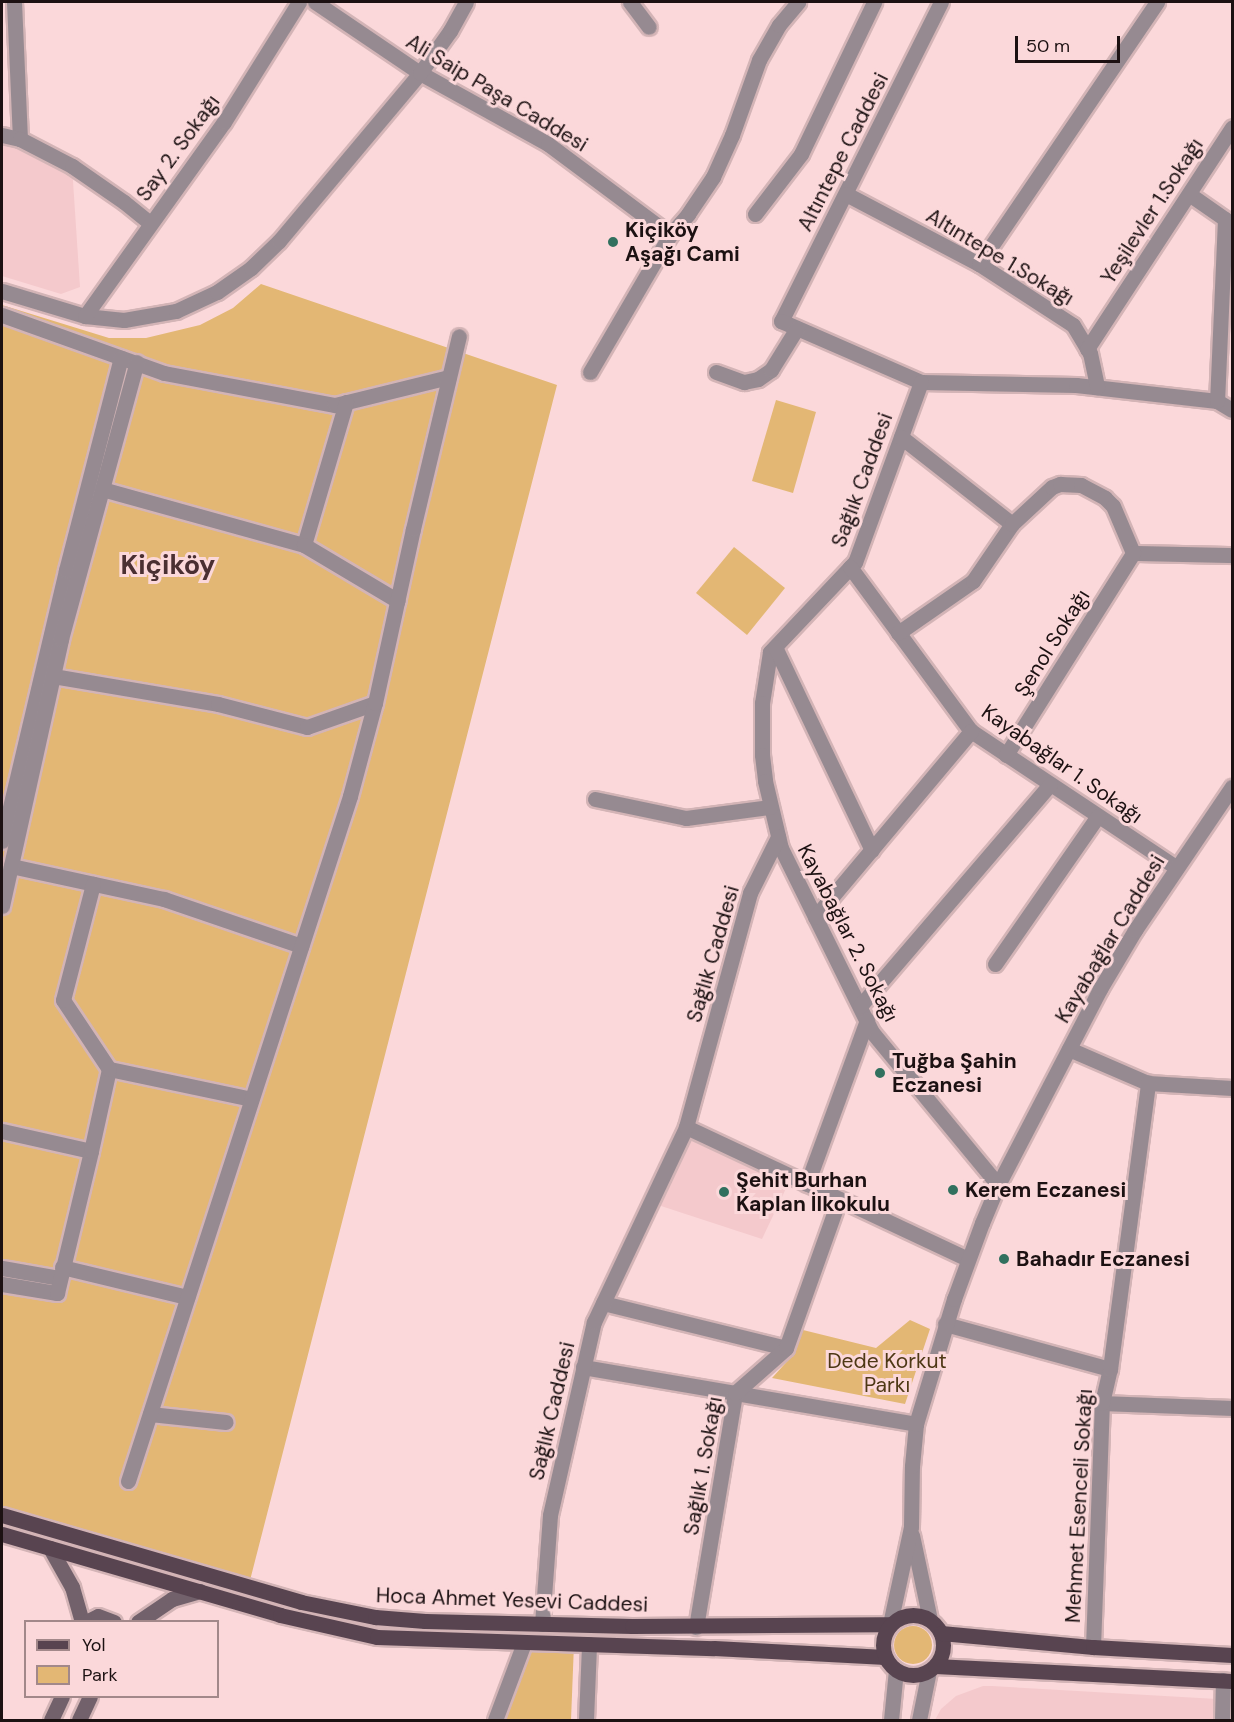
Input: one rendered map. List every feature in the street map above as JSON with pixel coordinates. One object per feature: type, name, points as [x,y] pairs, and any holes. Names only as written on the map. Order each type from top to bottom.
[{"type":"main road","name":"Hoca Ahmet Yesevi Caddesi","points":[[2,1515],[326,1608],[400,1619],[696,1627],[890,1624]]},
{"type":"main road","name":"Hoca Ahmet Yesevi Caddesi","points":[[2,1534],[358,1634],[404,1640],[589,1644],[885,1657]]},
{"type":"main road","points":[[932,1668],[943,1650],[941,1633],[930,1620],[922,1616],[905,1616],[890,1624],[882,1640],[885,1657],[896,1670],[912,1676],[932,1668],[1228,1680]]},
{"type":"main road","points":[[941,1633],[1093,1647],[1233,1655]]},
{"type":"street","points":[[14,2],[20,140]]},
{"type":"street","name":"Say 2. Sokağı","points":[[84,316],[224,122],[298,2]]},
{"type":"street","name":"Ali Saip Paşa Caddesi","points":[[315,2],[416,77],[548,144],[670,235]]},
{"type":"street","points":[[2,291],[84,316],[124,320],[159,316],[187,307],[236,280],[279,241],[416,77],[450,31],[466,2]]},
{"type":"street","points":[[630,2],[650,27]]},
{"type":"street","points":[[590,372],[670,235],[688,214],[713,177],[732,135],[759,60],[779,25],[798,2]]},
{"type":"street","points":[[755,214],[801,154],[826,99],[855,47],[874,2]]},
{"type":"street","name":"Altıntepe Caddesi","points":[[797,328],[781,321],[941,2]]},
{"type":"street","points":[[979,264],[1157,2]]},
{"type":"street","name":"Yeşilevler 1.Sokağı","points":[[1088,349],[1233,127]]},
{"type":"street","points":[[2,135],[20,140],[96,182],[150,223]]},
{"type":"street","name":"Altıntepe 1.Sokağı","points":[[846,194],[979,264],[1073,325],[1088,349],[1096,387]]},
{"type":"street","points":[[1189,194],[1225,219],[1217,401]]},
{"type":"street","points":[[2,315],[137,362],[164,374],[335,405],[449,377]]},
{"type":"street","points":[[716,372],[744,382],[758,378],[771,370],[797,328],[921,382],[1096,387],[1217,401],[1233,410]]},
{"type":"street","points":[[128,1481],[346,807],[375,703],[459,336]]},
{"type":"street","points":[[2,841],[6,803],[122,358]]},
{"type":"street","points":[[2,906],[53,675],[137,362]]},
{"type":"street","name":"Sağlık Caddesi","points":[[542,1624],[550,1515],[594,1322],[686,1127],[750,893],[778,837],[765,781],[761,729],[765,677],[770,652],[855,562],[921,382]]},
{"type":"street","points":[[304,545],[346,402]]},
{"type":"street","points":[[901,437],[1012,524]]},
{"type":"street","points":[[898,633],[973,582],[1012,524],[1052,487],[1068,483],[1082,485],[1096,492],[1113,506],[1133,553],[1233,555]]},
{"type":"street","points":[[102,489],[304,545],[398,601]]},
{"type":"street","name":"Şenol Sokağı","points":[[1006,755],[1133,553]]},
{"type":"street","name":"Kayabağlar 1. Sokağı","points":[[850,567],[970,731],[1177,868]]},
{"type":"street","points":[[774,646],[872,849]]},
{"type":"street","points":[[53,675],[218,704],[307,727],[375,703]]},
{"type":"street","points":[[815,917],[970,731]]},
{"type":"street","points":[[860,1006],[1050,784]]},
{"type":"street","name":"Kayabağlar Caddesi","points":[[890,1624],[911,1527],[912,1466],[916,1424],[945,1324],[998,1185],[1119,956],[1233,787]]},
{"type":"street","points":[[595,799],[686,818],[770,807]]},
{"type":"street","points":[[994,964],[1098,816]]},
{"type":"street","name":"Kayabağlar 2. Sokağı","points":[[778,837],[872,1032],[998,1185]]},
{"type":"street","points":[[10,866],[164,899],[301,946]]},
{"type":"street","points":[[93,884],[63,1000],[109,1069],[251,1099]]},
{"type":"street","points":[[807,1184],[867,1020]]},
{"type":"street","points":[[1069,1049],[1148,1083],[1233,1088]]},
{"type":"street","points":[[2,1284],[57,1293],[109,1069]]},
{"type":"street","name":"Mehmet Esenceli Sokağı","points":[[1093,1647],[1102,1402],[1110,1368],[1148,1083]]},
{"type":"street","points":[[686,1127],[968,1259]]},
{"type":"street","points":[[2,1131],[91,1151]]},
{"type":"street","name":"Sağlık 1. Sokağı","points":[[696,1627],[735,1393],[786,1348],[839,1199]]},
{"type":"street","points":[[2,1268],[61,1272],[187,1297]]},
{"type":"street","points":[[603,1303],[786,1348]]},
{"type":"street","points":[[945,1324],[1110,1368]]},
{"type":"street","points":[[584,1367],[916,1424]]},
{"type":"street","points":[[1102,1402],[1233,1408]]},
{"type":"street","points":[[150,1414],[226,1422]]},
{"type":"street","name":"Kayabağlar Caddesi","points":[[911,1527],[930,1620]]},
{"type":"street","points":[[50,1548],[72,1587],[83,1620]]},
{"type":"street","points":[[141,1620],[172,1599],[200,1591]]},
{"type":"street","points":[[89,1620],[98,1616],[109,1620]]},
{"type":"street","points":[[495,1720],[524,1643]]},
{"type":"street","points":[[586,1720],[589,1644]]},
{"type":"street","points":[[919,1720],[932,1668]]},
{"type":"street","points":[[891,1720],[896,1670]]},
{"type":"street","points":[[1222,1720],[1228,1680]]},
{"type":"street","points":[[51,1720],[61,1698]]},
{"type":"street","points":[[79,1720],[89,1698]]},
{"type":"shaded area","points":[[2,144],[72,166],[80,287],[61,294],[2,276]]},
{"type":"shaded area","name":"Şehit Burhan Kaplan İlkokulu","points":[[690,1133],[790,1180],[762,1239],[658,1205]]},
{"type":"shaded area","points":[[983,1686],[1217,1699],[1214,1720],[935,1720],[941,1709],[956,1696]]},
{"type":"green space","points":[[261,284],[557,385],[246,1596],[2,1525],[2,305],[109,338],[146,338],[200,325],[233,308]]},
{"type":"green space","points":[[776,400],[816,412],[793,493],[752,481]]},
{"type":"green space","points":[[734,547],[785,588],[747,635],[696,593]]},
{"type":"green space","name":"Dede Korkut Parkı","points":[[910,1320],[930,1329],[905,1404],[772,1378],[791,1357],[803,1330],[876,1348]]},
{"type":"green space","points":[[913,1626],[920,1627],[926,1632],[931,1638],[931,1652],[926,1658],[920,1663],[913,1664],[906,1663],[900,1658],[895,1652],[894,1645],[895,1638],[900,1632],[906,1627]]},
{"type":"green space","points":[[574,1644],[571,1720],[505,1720],[532,1647]]},
{"type":"place","name":"Kiçiköy Aşağı Cami","points":[[613,242]]},
{"type":"place","name":"Tuğba Şahin Eczanesi","points":[[880,1073]]},
{"type":"place","name":"Kerem Eczanesi","points":[[953,1190]]},
{"type":"place","name":"Şehit Burhan Kaplan İlkokulu","points":[[724,1192]]},
{"type":"place","name":"Bahadır Eczanesi","points":[[1004,1259]]},
{"type":"district","name":"Kiçiköy","points":[[168,565]]}]
